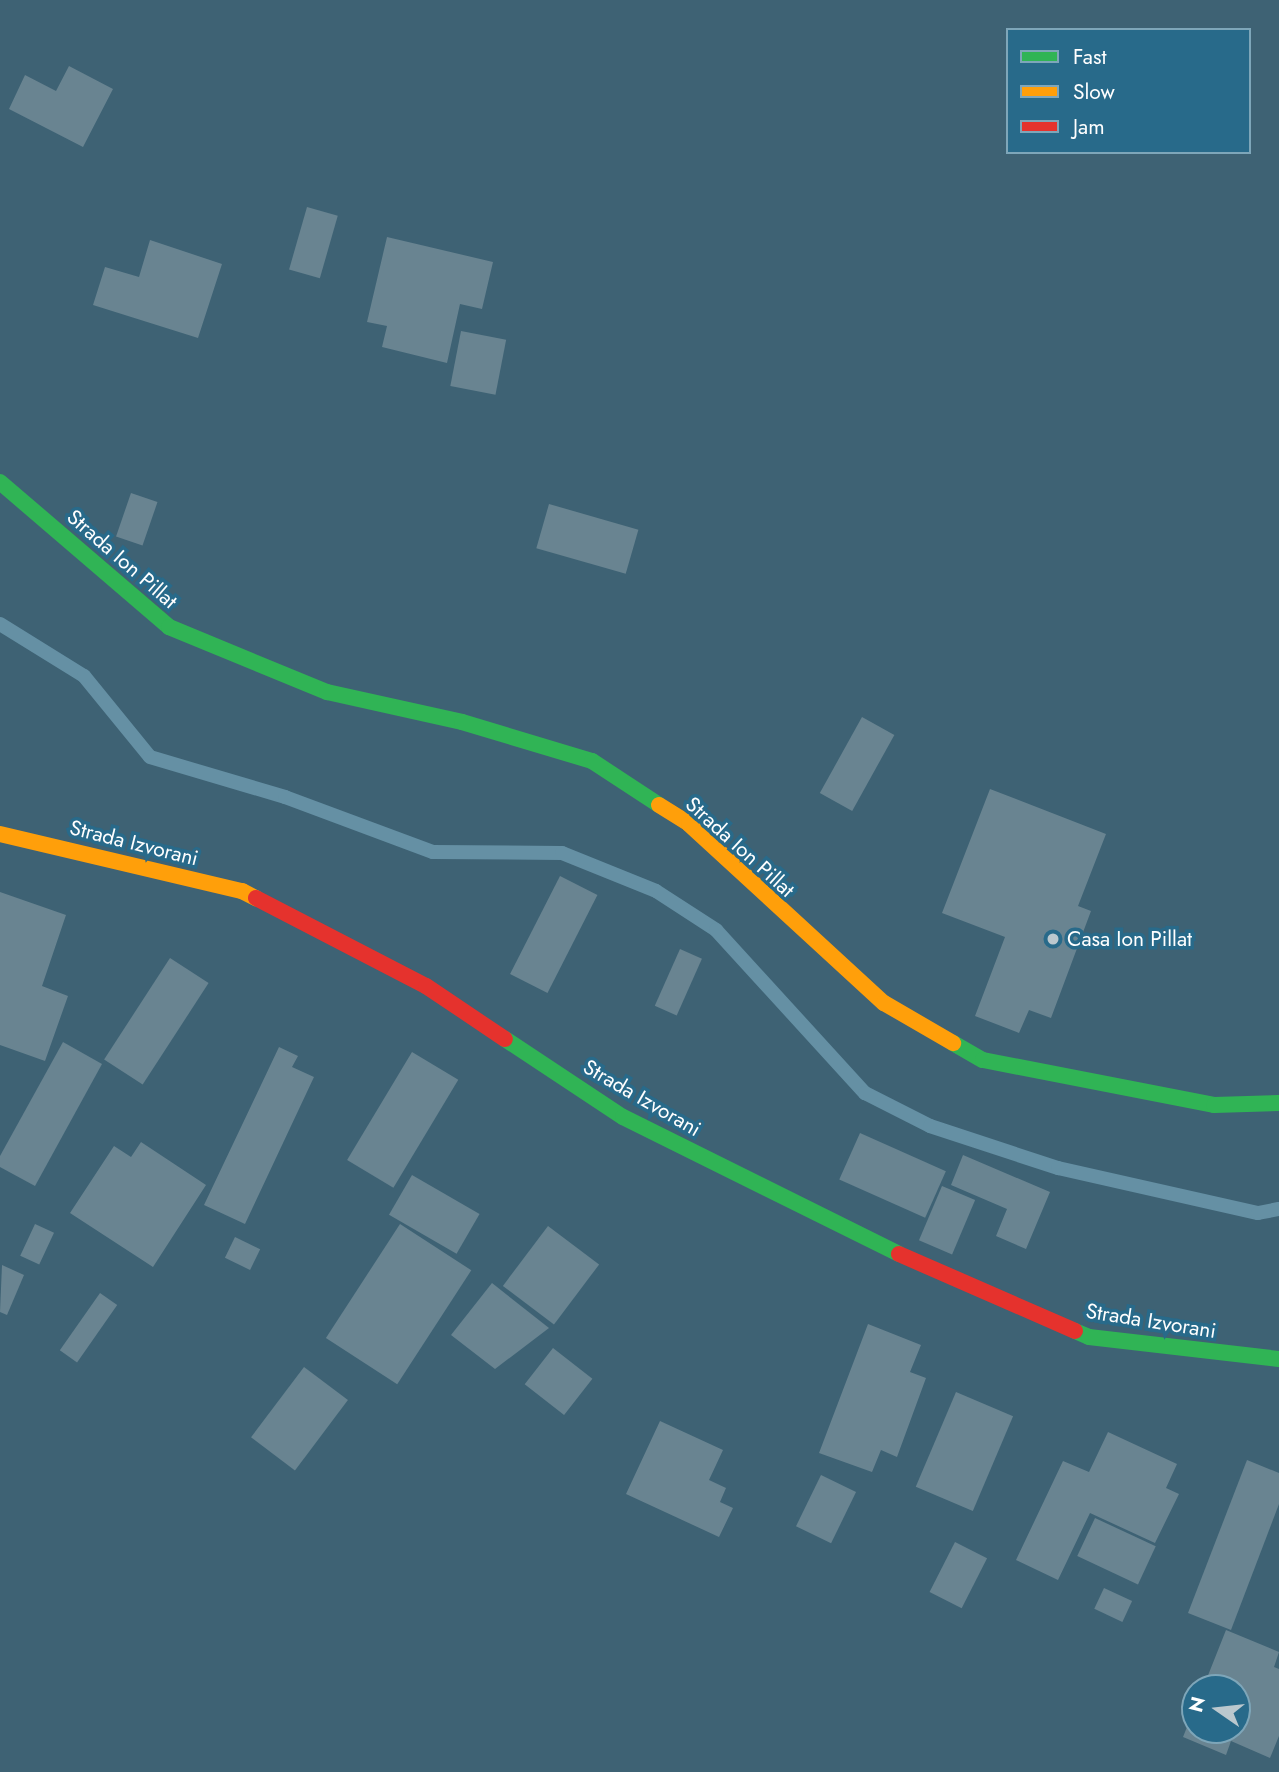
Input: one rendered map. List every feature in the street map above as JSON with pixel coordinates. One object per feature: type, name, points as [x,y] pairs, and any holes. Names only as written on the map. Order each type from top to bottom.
[{"type":"street","name":"Strada Ion Pillat","points":[[0,482],[169,627],[327,692],[462,722],[592,761],[689,824],[884,1003],[983,1060],[1214,1105],[1279,1103]]},
{"type":"street","name":"Strada Izvorani","points":[[0,834],[242,891],[426,986],[623,1117],[937,1273],[1089,1337],[1279,1359]]},
{"type":"building","points":[[69,66],[113,89],[83,147],[9,109],[25,75],[56,91]]},
{"type":"building","points":[[307,207],[338,216],[320,278],[289,269]]},
{"type":"building","points":[[387,237],[493,262],[482,309],[460,304],[447,363],[382,347],[387,326],[367,322]]},
{"type":"building","points":[[150,240],[222,264],[198,338],[93,305],[105,267],[139,277]]},
{"type":"building","points":[[461,331],[506,340],[495,395],[450,386]]},
{"type":"building","points":[[131,493],[157,502],[142,546],[116,536]]},
{"type":"building","points":[[549,504],[638,530],[626,574],[536,548]]},
{"type":"building","points":[[862,717],[894,735],[852,811],[820,793]]},
{"type":"building","points":[[990,789],[1106,834],[1078,906],[1091,911],[1051,1018],[1029,1010],[1019,1033],[975,1016],[1005,937],[942,913]]},
{"type":"building","points":[[560,876],[597,895],[547,993],[510,974]]},
{"type":"building","points":[[0,892],[66,915],[42,986],[68,996],[45,1061],[0,1045]]},
{"type":"building","points":[[680,949],[702,959],[677,1015],[655,1006]]},
{"type":"building","points":[[170,958],[209,983],[143,1085],[104,1059]]},
{"type":"building","points":[[63,1042],[102,1064],[35,1186],[0,1167],[0,1156]]},
{"type":"building","points":[[279,1047],[298,1056],[292,1067],[314,1077],[245,1224],[204,1205]]},
{"type":"building","points":[[412,1052],[458,1080],[393,1188],[347,1160]]},
{"type":"building","points":[[860,1133],[946,1171],[925,1218],[839,1180]]},
{"type":"building","points":[[141,1142],[206,1185],[153,1267],[70,1213],[114,1146],[131,1157]]},
{"type":"building","points":[[963,1155],[1050,1192],[1026,1249],[996,1236],[1007,1209],[951,1185]]},
{"type":"building","points":[[412,1175],[480,1214],[457,1254],[389,1215]]},
{"type":"building","points":[[942,1186],[975,1200],[952,1254],[919,1240]]},
{"type":"building","points":[[35,1224],[54,1233],[39,1265],[20,1256]]},
{"type":"building","points":[[400,1224],[471,1270],[397,1384],[326,1338]]},
{"type":"building","points":[[548,1226],[599,1265],[554,1324],[503,1286]]},
{"type":"building","points":[[235,1237],[260,1249],[250,1270],[225,1258]]},
{"type":"building","points":[[2,1265],[24,1275],[7,1315],[0,1312]]},
{"type":"building","points":[[492,1283],[549,1328],[495,1369],[451,1335]]},
{"type":"building","points":[[100,1293],[117,1305],[77,1362],[60,1350]]},
{"type":"building","points":[[868,1324],[921,1345],[910,1372],[926,1378],[897,1457],[881,1450],[872,1472],[819,1453]]},
{"type":"building","points":[[553,1348],[592,1379],[564,1415],[525,1384]]},
{"type":"building","points":[[304,1367],[348,1400],[295,1470],[251,1437]]},
{"type":"building","points":[[956,1392],[1013,1416],[973,1511],[916,1487]]},
{"type":"building","points":[[660,1421],[723,1450],[709,1480],[726,1488],[720,1502],[733,1508],[719,1537],[626,1494]]},
{"type":"building","points":[[1108,1432],[1177,1464],[1166,1488],[1179,1494],[1155,1543],[1090,1513],[1058,1580],[1016,1560],[1063,1461],[1089,1472]]},
{"type":"building","points":[[1247,1460],[1279,1473],[1279,1504],[1231,1630],[1188,1613]]},
{"type":"building","points":[[821,1475],[856,1492],[831,1543],[796,1526]]},
{"type":"building","points":[[1095,1518],[1156,1546],[1138,1584],[1077,1556]]},
{"type":"building","points":[[955,1542],[987,1558],[962,1608],[930,1592]]},
{"type":"building","points":[[1104,1588],[1132,1601],[1122,1622],[1094,1609]]},
{"type":"building","points":[[1226,1630],[1279,1652],[1274,1667],[1279,1669],[1279,1736],[1270,1758],[1238,1744],[1251,1744],[1251,1674],[1209,1674]]},
{"type":"building","points":[[1200,1744],[1230,1744],[1226,1755]]},
{"type":"waterway","points":[[0,624],[84,676],[150,757],[285,797],[433,852],[562,853],[656,891],[716,930],[865,1093],[930,1126],[1058,1168],[1258,1213],[1279,1209]]},
{"type":"traffic: fast","points":[[0,482],[169,627],[327,692],[462,722],[592,761],[659,805]]},
{"type":"traffic: fast","points":[[505,1039],[623,1117],[899,1254]]},
{"type":"traffic: fast","points":[[953,1043],[983,1060],[1214,1105],[1279,1103]]},
{"type":"traffic: fast","points":[[1075,1331],[1089,1337],[1279,1359]]},
{"type":"traffic: slow","points":[[659,805],[689,824],[884,1003],[953,1043]]},
{"type":"traffic: slow","points":[[0,834],[242,891],[256,898]]},
{"type":"traffic: jam","points":[[256,898],[426,986],[505,1039]]},
{"type":"traffic: jam","points":[[899,1254],[1075,1331]]},
{"type":"place","name":"Casa Ion Pillat","points":[[1053,939]]}]
